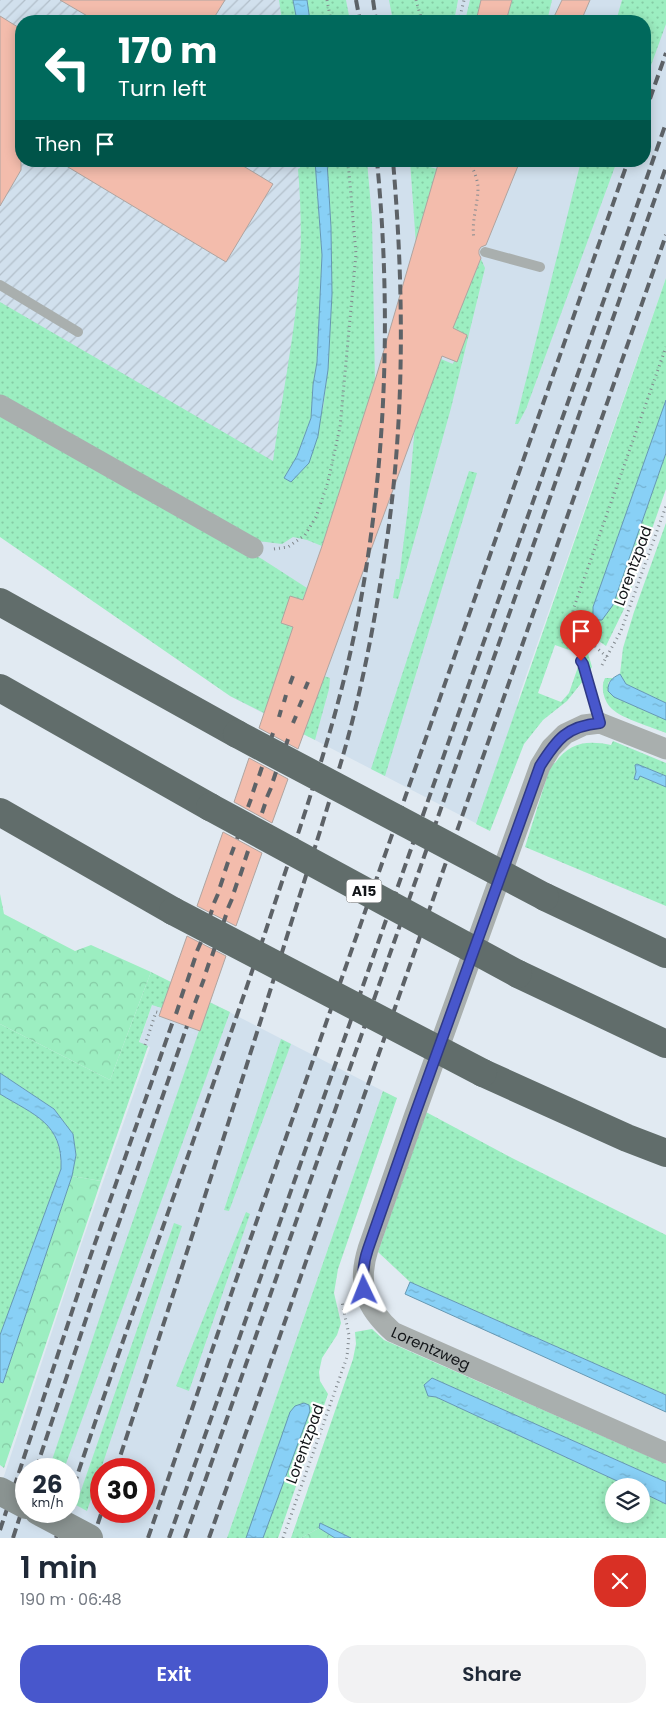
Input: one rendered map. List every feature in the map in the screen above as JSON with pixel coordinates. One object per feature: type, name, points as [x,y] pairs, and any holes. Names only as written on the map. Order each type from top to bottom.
[{"type":"highway","points":[[0,602],[236,734],[545,897],[666,954]]},
{"type":"highway","name":"A15","points":[[0,688],[210,807],[518,974],[666,1044]]},
{"type":"highway","points":[[0,812],[174,911],[483,1073],[627,1138],[666,1153]]},
{"type":"highway","points":[[627,1138],[666,1164]]},
{"type":"main road","points":[[0,1491],[15,1499]]},
{"type":"main road","points":[[61,1523],[89,1538]]},
{"type":"street","points":[[0,405],[254,548]]},
{"type":"street","points":[[600,723],[666,749]]},
{"type":"street","name":"Lorentzweg","points":[[600,723],[584,725],[565,734],[551,748],[540,766],[414,1117],[366,1256],[362,1277],[368,1302],[375,1314],[394,1332],[666,1453]]},
{"type":"lane","points":[[485,252],[540,267]]},
{"type":"lane","points":[[0,285],[78,332]]},
{"type":"lane","points":[[581,661],[600,723]]},
{"type":"path","points":[[327,0],[330,15]]},
{"type":"path","points":[[416,0],[420,15]]},
{"type":"path","points":[[460,15],[464,0]]},
{"type":"path","points":[[254,548],[270,550],[288,547],[305,536],[316,517],[328,482],[340,426],[356,254],[349,167]]},
{"type":"path","points":[[472,167],[478,186],[473,216],[474,240],[479,249],[485,252]]},
{"type":"path","points":[[607,657],[578,631],[573,623],[573,610],[666,347]]},
{"type":"path","name":"Lorentzpad","points":[[589,683],[607,657],[621,631],[666,506]]},
{"type":"path","points":[[145,1044],[156,1012],[160,1013]]},
{"type":"path","name":"Lorentzpad","points":[[283,1538],[347,1357]]},
{"type":"shaded area","points":[[0,0],[293,0],[296,15],[15,15],[15,167],[314,167],[285,478],[0,332]]},
{"type":"shaded area","points":[[307,0],[666,0],[666,278],[520,693],[489,830],[230,696],[248,554],[318,436],[327,167],[651,167],[651,15],[309,15]]},
{"type":"shaded area","points":[[171,982],[383,1091],[227,1538],[0,1538],[0,1488],[75,1262],[150,1047],[139,1043],[152,1005]]},
{"type":"green space","points":[[279,0],[293,0],[296,15],[281,15]]},
{"type":"green space","points":[[307,0],[346,0],[349,15],[309,15]]},
{"type":"green space","points":[[389,0],[458,0],[455,15],[392,15]]},
{"type":"green space","points":[[470,0],[481,0],[477,15],[466,15]]},
{"type":"green space","points":[[512,0],[552,0],[548,15],[508,15]]},
{"type":"green space","points":[[622,0],[666,0],[666,24],[651,65],[651,15],[618,15]]},
{"type":"green space","points":[[315,167],[322,255],[317,362],[313,385],[311,418],[297,456],[284,478],[291,482],[323,408],[328,370],[332,294],[327,167],[368,167],[372,218],[375,382],[322,546],[293,537],[282,544],[258,541],[0,396],[0,302],[273,461],[294,325],[299,279],[301,238],[298,169]]},
{"type":"green space","points":[[410,167],[430,167],[437,169],[416,245]]},
{"type":"green space","points":[[579,167],[615,167],[526,409],[518,424],[515,424]]},
{"type":"green space","points":[[481,259],[485,268],[451,408],[398,599],[393,598],[396,579],[399,579],[408,507],[415,425],[441,359],[453,364],[463,339],[450,333]]},
{"type":"green space","points":[[666,278],[666,400],[593,607],[613,605],[666,453],[666,489],[624,609],[606,646],[580,628],[576,615],[565,616],[566,628],[588,653],[592,667],[590,670],[583,655],[555,645],[538,693],[561,702],[569,693],[578,667],[583,681],[567,701],[543,720],[524,744],[490,831],[476,824]]},
{"type":"green space","points":[[0,416],[262,559],[307,588],[264,713],[230,696],[0,537]]},
{"type":"green space","points":[[469,471],[477,473],[385,776],[371,769]]},
{"type":"green space","points":[[666,523],[666,703],[626,684],[620,674],[623,648]]},
{"type":"green space","points":[[324,676],[330,678],[329,689],[315,740],[303,734]]},
{"type":"green space","points":[[605,678],[613,678],[608,683],[615,697],[666,720],[666,733],[630,719],[612,709],[604,694]]},
{"type":"green space","points":[[613,741],[666,763],[666,776],[637,764],[635,766],[634,778],[640,776],[666,787],[666,906],[525,847],[551,764],[555,763],[567,751],[580,744],[611,745]]},
{"type":"green space","points":[[0,894],[4,914],[75,951],[91,945],[151,972],[110,1080],[0,1024]]},
{"type":"green space","points":[[151,972],[171,982],[162,1008],[152,1005],[139,1042],[148,1046],[101,1181],[72,1176],[76,1155],[73,1134],[54,1109],[0,1073],[0,1024],[110,1080]]},
{"type":"green space","points":[[209,1002],[230,1012],[68,1458],[53,1458]]},
{"type":"green space","points":[[281,1039],[291,1044],[229,1211],[224,1210]]},
{"type":"green space","points":[[383,1091],[397,1098],[338,1269],[334,1293],[341,1323],[337,1335],[322,1358],[319,1372],[320,1381],[328,1394],[278,1538],[227,1538]]},
{"type":"green space","points":[[0,1094],[35,1115],[51,1130],[57,1140],[61,1169],[0,1335]]},
{"type":"green space","points":[[426,1112],[512,1158],[666,1235],[666,1395],[410,1282],[378,1252]]},
{"type":"green space","points":[[72,1176],[101,1181],[4,1468],[0,1465],[0,1382],[3,1383]]},
{"type":"green space","points":[[246,1212],[250,1214],[189,1391],[176,1386]]},
{"type":"green space","points":[[174,1223],[182,1226],[105,1458],[92,1458]]},
{"type":"green space","points":[[372,1329],[384,1340],[666,1464],[666,1482],[432,1378],[428,1396],[436,1397],[611,1478],[605,1478],[605,1523],[650,1523],[650,1496],[666,1504],[666,1538],[351,1538],[320,1523],[319,1528],[301,1538],[291,1538],[353,1359],[356,1344],[355,1332]]},
{"type":"green space","points":[[90,1465],[90,1502],[87,1511],[80,1507],[80,1493]]},
{"type":"green space","points":[[319,1528],[335,1538],[301,1538]]},
{"type":"water","points":[[293,0],[307,0],[309,15],[296,15]]},
{"type":"water","points":[[315,167],[327,167],[332,294],[328,370],[318,436],[309,463],[291,482],[284,478],[297,456],[311,418],[313,385],[317,362],[322,255]]},
{"type":"water","points":[[666,400],[666,453],[613,605],[602,620],[595,620],[593,607]]},
{"type":"water","points":[[620,674],[626,684],[666,703],[666,720],[614,697],[608,691],[610,682]]},
{"type":"water","points":[[637,764],[666,776],[666,787],[640,776],[638,780],[634,779],[635,765]]},
{"type":"water","points":[[0,1073],[54,1109],[73,1134],[76,1155],[72,1176],[3,1383],[0,1382],[0,1335],[61,1169],[60,1153],[52,1131],[35,1115],[0,1094]]},
{"type":"water","points":[[410,1282],[666,1395],[666,1412],[405,1294]]},
{"type":"water","points":[[432,1378],[666,1482],[666,1504],[650,1496],[650,1478],[611,1478],[436,1397],[428,1396],[424,1385]]},
{"type":"water","points":[[304,1403],[309,1405],[310,1411],[263,1538],[246,1538],[290,1412],[295,1406]]},
{"type":"water","points":[[320,1523],[351,1538],[335,1538],[319,1528]]},
{"type":"building","points":[[60,0],[225,0],[216,15],[86,15]]},
{"type":"building","points":[[481,0],[512,0],[508,15],[477,15]]},
{"type":"building","points":[[562,0],[590,0],[584,15],[555,15]]},
{"type":"building","points":[[0,16],[15,25],[15,167],[21,167],[21,170],[0,206]]},
{"type":"building","points":[[68,167],[245,167],[273,184],[226,262]]},
{"type":"building","points":[[437,167],[518,167],[486,245],[479,250],[481,258],[453,328],[467,335],[457,362],[442,356],[298,749],[259,728],[293,627],[281,623],[290,596],[303,600],[377,374]]},
{"type":"building","points":[[249,758],[288,779],[272,823],[234,802]]},
{"type":"building","points":[[223,832],[262,853],[236,926],[197,906]]},
{"type":"building","points":[[187,936],[226,956],[200,1031],[159,1016]]},
{"type":"railway","points":[[356,0],[359,15]]},
{"type":"railway","points":[[373,0],[375,15]]},
{"type":"railway","points":[[651,96],[666,53]]},
{"type":"railway","points":[[651,166],[666,123]]},
{"type":"railway","points":[[80,1467],[265,933],[315,781],[338,704],[356,626],[374,511],[380,453],[383,394],[384,278],[378,167]]},
{"type":"railway","points":[[120,1458],[220,1150],[320,830],[351,727],[363,676],[386,546],[397,450],[401,306],[394,167]]},
{"type":"railway","points":[[148,1538],[235,1283],[626,167]]},
{"type":"railway","points":[[169,1538],[651,167]]},
{"type":"railway","points":[[185,1538],[666,167]]},
{"type":"railway","points":[[209,1538],[666,235]]},
{"type":"railway","points":[[290,684],[293,676]]},
{"type":"railway","points":[[305,689],[308,682]]},
{"type":"railway","points":[[284,702],[286,695]]},
{"type":"railway","points":[[299,707],[302,700]]},
{"type":"railway","points":[[279,717],[281,710]]},
{"type":"railway","points":[[293,723],[296,716]]},
{"type":"railway","points":[[270,742],[273,733]]},
{"type":"railway","points":[[285,748],[288,739]]},
{"type":"railway","points":[[264,760],[267,751]]},
{"type":"railway","points":[[279,765],[282,756]]},
{"type":"railway","points":[[259,776],[262,767]]},
{"type":"railway","points":[[273,781],[276,772]]},
{"type":"railway","points":[[253,792],[256,783]]},
{"type":"railway","points":[[267,797],[271,788]]},
{"type":"railway","points":[[248,807],[251,799]]},
{"type":"railway","points":[[262,813],[265,804]]},
{"type":"railway","points":[[242,824],[245,815]]},
{"type":"railway","points":[[256,829],[259,820]]},
{"type":"railway","points":[[237,839],[240,831]]},
{"type":"railway","points":[[251,844],[254,835]]},
{"type":"railway","points":[[231,855],[234,847]]},
{"type":"railway","points":[[245,860],[248,851]]},
{"type":"railway","points":[[225,871],[228,862]]},
{"type":"railway","points":[[240,876],[243,867]]},
{"type":"railway","points":[[220,887],[223,878]]},
{"type":"railway","points":[[234,892],[237,883]]},
{"type":"railway","points":[[214,903],[218,894]]},
{"type":"railway","points":[[228,908],[232,899]]},
{"type":"railway","points":[[209,919],[212,910]]},
{"type":"railway","points":[[223,924],[226,915]]},
{"type":"railway","points":[[203,935],[206,926]]},
{"type":"railway","points":[[217,940],[221,931]]},
{"type":"railway","points":[[197,951],[201,942]]},
{"type":"railway","points":[[212,956],[215,947]]},
{"type":"railway","points":[[192,967],[195,958]]},
{"type":"railway","points":[[206,972],[209,963]]},
{"type":"railway","points":[[187,982],[190,973]]},
{"type":"railway","points":[[201,987],[204,979]]},
{"type":"railway","points":[[181,998],[184,989]]},
{"type":"railway","points":[[195,1003],[198,995]]},
{"type":"railway","points":[[176,1014],[179,1005]]},
{"type":"railway","points":[[190,1019],[193,1010]]},
{"type":"railway","points":[[0,1530],[87,1266],[173,1021]]},
{"type":"railway","points":[[40,1458],[187,1026]]},
{"type":"railway","points":[[13,1538],[18,1523]]},
{"type":"railway","points":[[56,1538],[61,1523]]},
{"type":"railway","points":[[93,1538],[98,1523]]},
{"type":"route","points":[[364,1290],[362,1277],[368,1249],[540,766],[551,748],[565,734],[584,725],[600,723],[581,661]]}]
